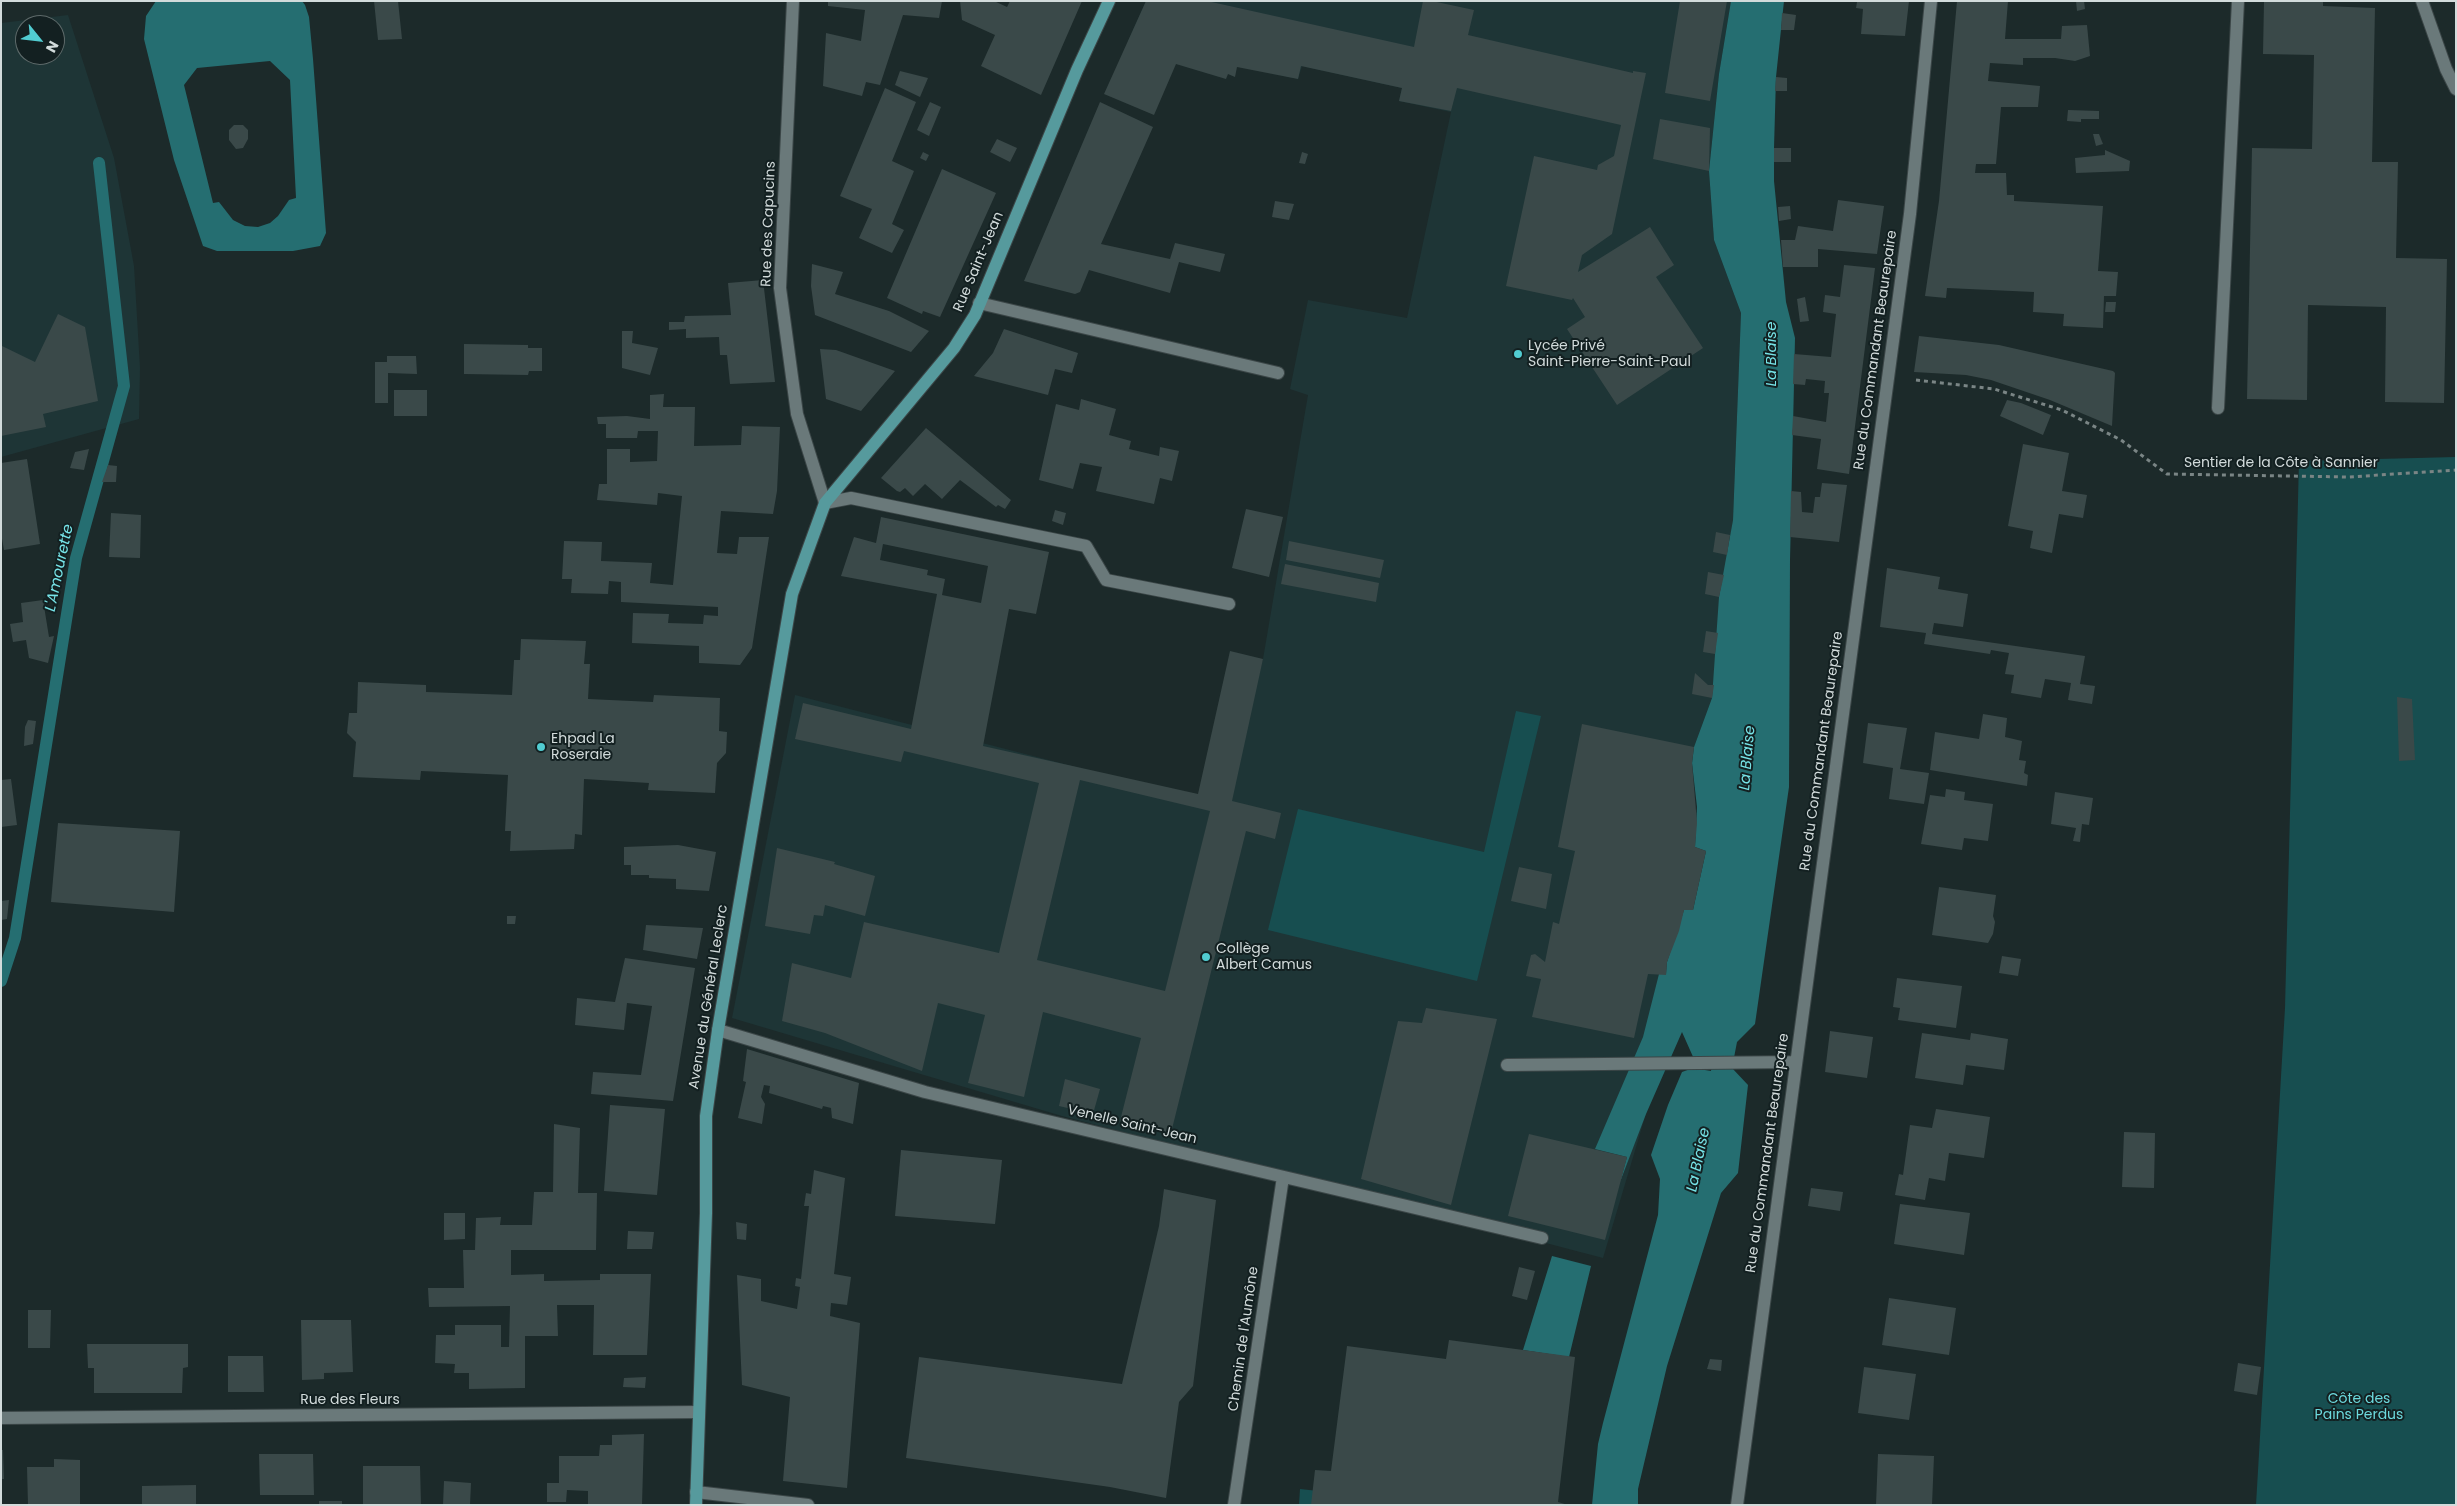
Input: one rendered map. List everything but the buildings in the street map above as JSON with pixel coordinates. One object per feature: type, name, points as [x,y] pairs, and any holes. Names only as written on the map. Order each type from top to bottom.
[{"type":"main road","name":"Rue Saint-Jean","points":[[824,503],[954,348],[975,315],[1077,70],[1109,1]]},
{"type":"main road","name":"Avenue du Général Leclerc","points":[[696,1498],[706,1212],[706,1116],[718,1030],[792,594],[824,503]]},
{"type":"street","name":"Rue des Capucins","points":[[794,1],[780,288],[797,414],[824,503]]},
{"type":"street","name":"Rue du Commandant Beaurepaire","points":[[1737,1505],[1910,214],[1931,1]]},
{"type":"street","points":[[2218,408],[2238,1]]},
{"type":"street","points":[[2422,1],[2446,69],[2456,89]]},
{"type":"street","points":[[979,303],[1278,372]]},
{"type":"street","points":[[824,503],[851,498],[1086,546],[1106,580],[1229,604]]},
{"type":"street","name":"Venelle Saint-Jean","points":[[718,1030],[925,1092],[1542,1238]]},
{"type":"street","points":[[1507,1065],[1796,1062]]},
{"type":"street","name":"Chemin de l'Aumône","points":[[1234,1505],[1283,1177]]},
{"type":"street","name":"Rue des Fleurs","points":[[1,1418],[699,1412]]},
{"type":"street","points":[[696,1498],[808,1505]]},
{"type":"path","name":"Sentier de la Côte à Sannier","points":[[1888,377],[1994,389],[2062,410],[2121,440],[2168,474],[2349,477],[2456,470]]},
{"type":"shaded area","points":[[1146,1],[1731,1],[1719,74],[1709,171],[1714,240],[1741,313],[1733,520],[1724,575],[1712,698],[1694,747],[1692,763],[1697,823],[1706,851],[1693,910],[1679,931],[1667,962],[1667,1043],[1603,1258],[1062,1116],[732,1018],[795,695],[1224,805],[1263,659],[1308,395],[1290,389],[1308,300],[1407,318],[1451,112],[1399,101],[1402,88],[1302,66],[1298,79],[1128,41]]},
{"type":"shaded area","points":[[65,15],[68,15],[114,158],[134,266],[140,368],[139,419],[1,457],[1,23],[15,21],[15,65],[65,65]]},
{"type":"green space","name":"Côte des Pains Perdus","points":[[2456,457],[2456,1505],[2256,1505],[2285,1008],[2299,461]]},
{"type":"green space","points":[[1516,711],[1541,716],[1477,981],[1268,930],[1298,809],[1484,852]]},
{"type":"green space","points":[[1300,1489],[1446,1505],[1299,1505]]},
{"type":"water","points":[[156,1],[302,1],[309,17],[326,233],[320,246],[293,251],[217,251],[203,246],[174,160],[144,39],[146,16]],"holes":[[[270,61],[290,80],[296,198],[289,200],[278,216],[270,223],[258,227],[245,226],[233,220],[219,202],[213,203],[184,85],[197,68]]]},
{"type":"water","name":"La Blaise","points":[[1731,1],[1784,1],[1776,77],[1774,181],[1786,302],[1795,338],[1790,560],[1789,787],[1755,1024],[1737,1042],[1732,1068],[1748,1085],[1738,1173],[1721,1193],[1667,1366],[1638,1489],[1638,1505],[1592,1505],[1598,1444],[1658,1215],[1660,1179],[1651,1155],[1668,1105],[1682,1072],[1693,1068],[1711,1071],[1712,1061],[1694,1059],[1682,1032],[1646,1114],[1620,1182],[1627,1157],[1595,1149],[1643,1037],[1659,974],[1666,974],[1667,962],[1684,910],[1693,910],[1706,851],[1695,847],[1697,807],[1692,763],[1694,747],[1712,698],[1719,597],[1733,520],[1741,313],[1714,240],[1709,171],[1719,74]]},
{"type":"water","points":[[1552,1256],[1591,1266],[1569,1357],[1523,1350]]},
{"type":"waterway","name":"L'Amourette","points":[[1,981],[15,938],[76,558],[124,386],[99,163]]},
{"type":"place","name":"Lycée Privé Saint-Pierre-Saint-Paul","points":[[1518,354]]},
{"type":"place","name":"Ehpad La Roseraie","points":[[541,747]]},
{"type":"place","name":"Collège Albert Camus","points":[[1206,957]]}]
